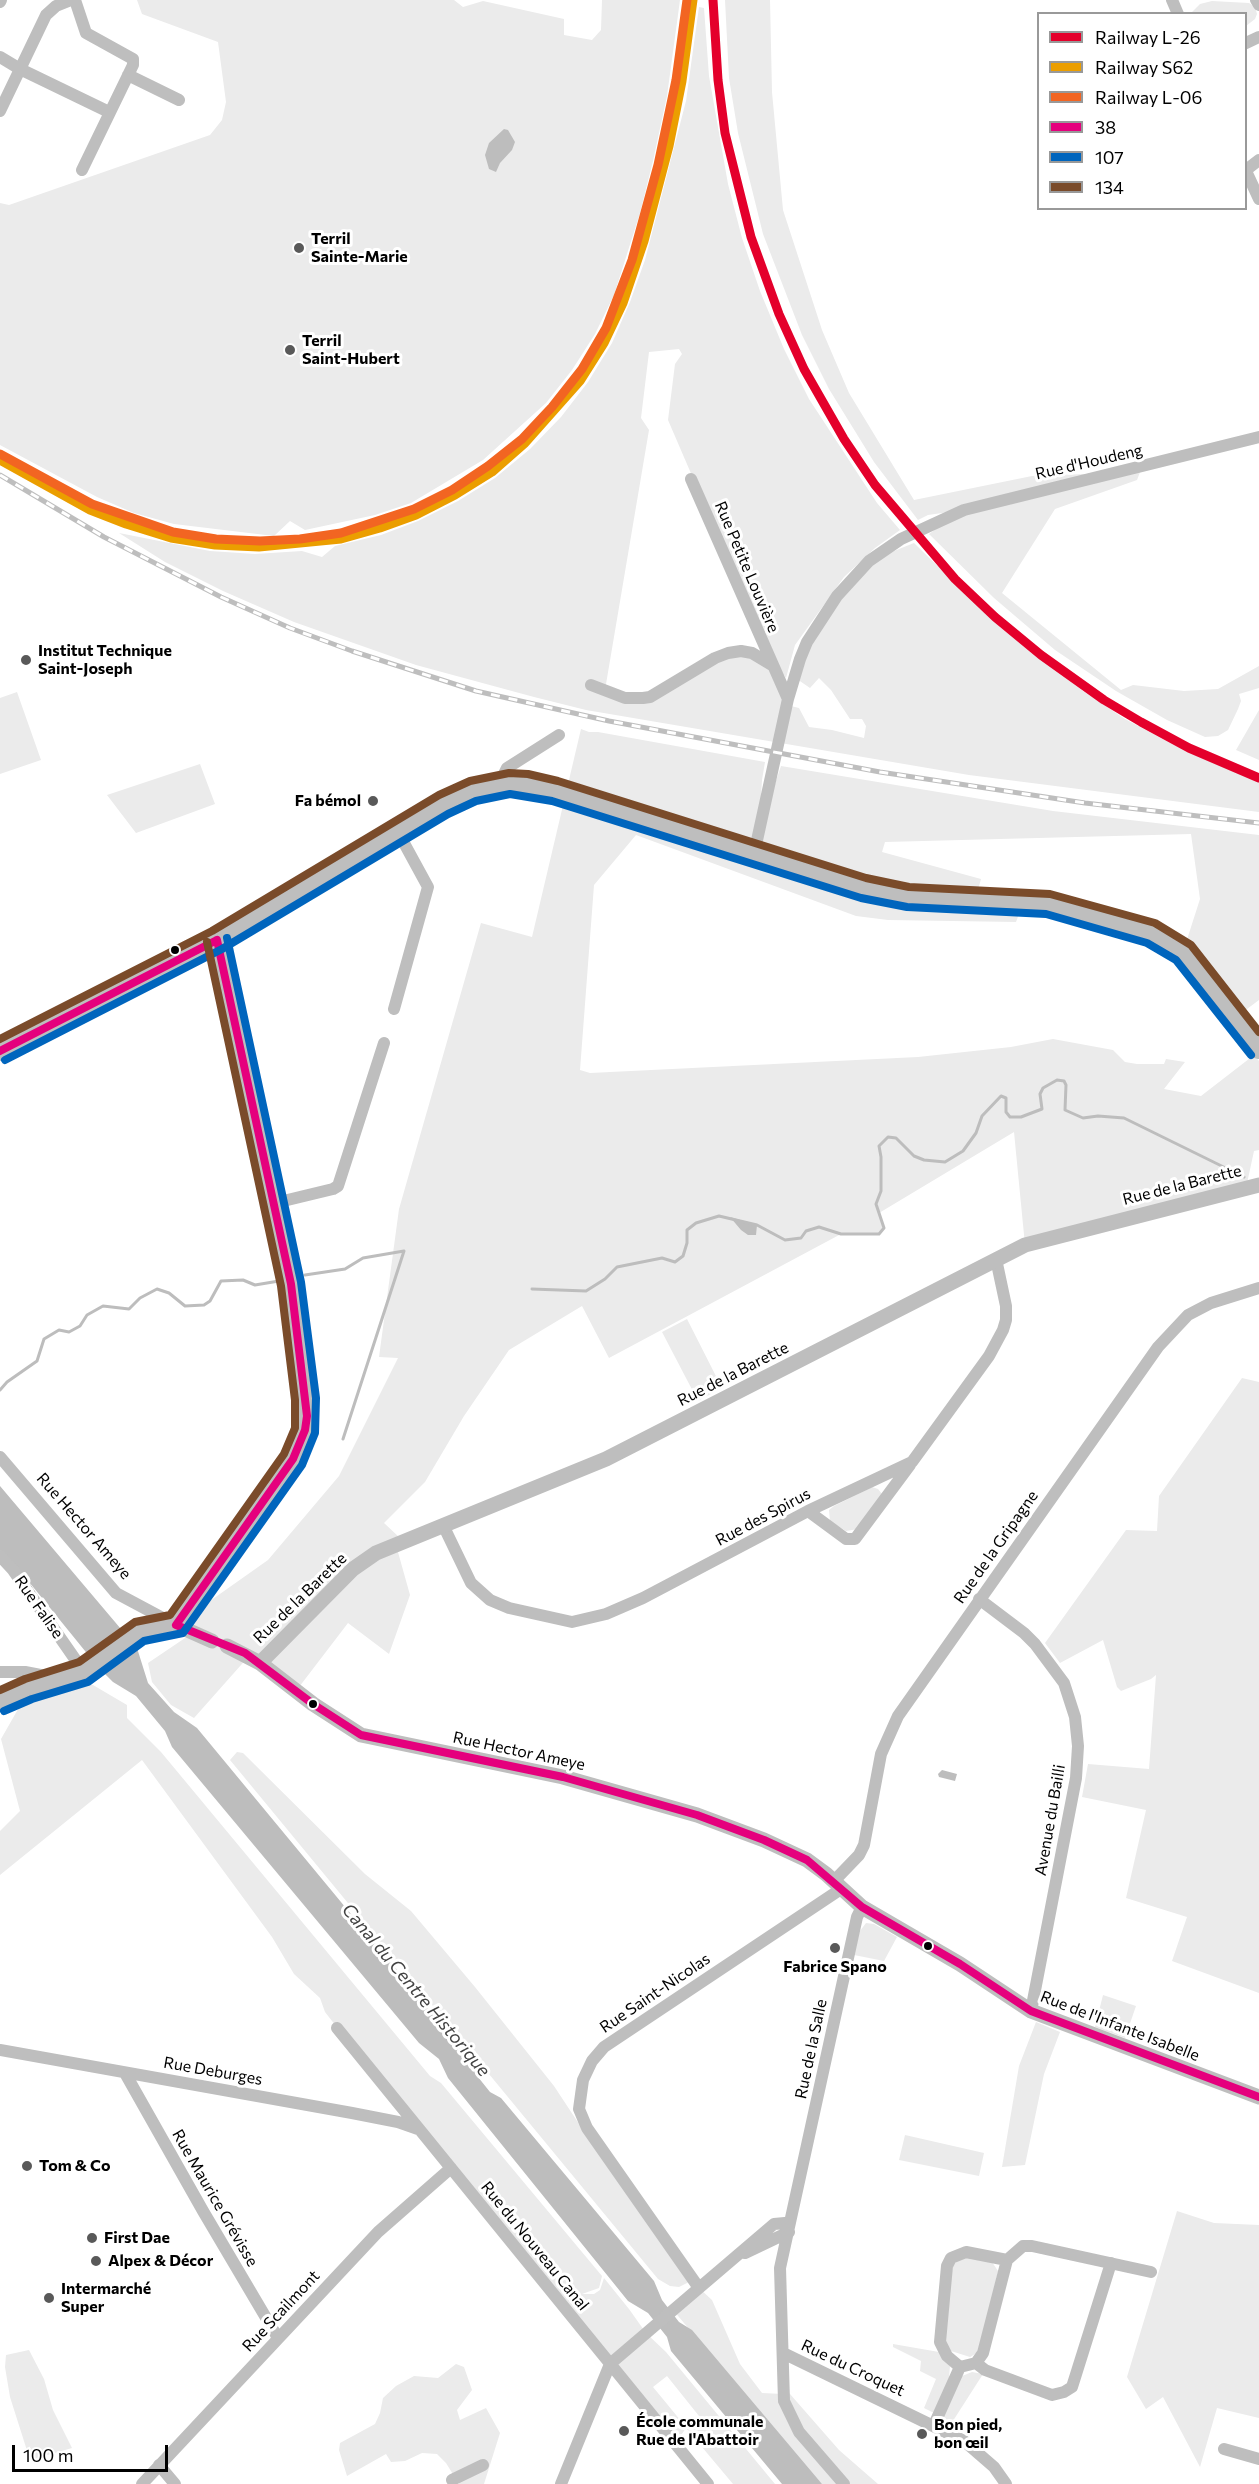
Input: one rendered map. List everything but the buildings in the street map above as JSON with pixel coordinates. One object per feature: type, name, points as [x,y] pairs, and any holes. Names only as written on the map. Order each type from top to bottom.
[{"type":"main road","points":[[0,1051],[217,940],[443,805],[473,791],[499,784],[526,784],[555,791],[883,892],[935,899],[1048,904],[1151,933],[1176,946],[1189,959],[1259,1050]]},
{"type":"main road","points":[[0,1701],[28,1689],[84,1672],[140,1631],[176,1625],[293,1459],[305,1430],[306,1399],[291,1284],[217,940]]},
{"type":"street","points":[[0,111],[46,15],[56,6],[73,0],[86,33],[133,59],[128,75],[82,170]]},
{"type":"street","points":[[1256,0],[1259,5]]},
{"type":"street","points":[[0,57],[109,112]]},
{"type":"street","points":[[128,75],[179,100]]},
{"type":"street","points":[[1247,174],[1259,199]]},
{"type":"street","name":"Rue d'Houdeng","points":[[754,854],[788,699],[807,642],[831,604],[869,561],[901,539],[964,510],[1259,436]]},
{"type":"street","name":"Rue Petite Louvière","points":[[691,479],[758,634],[776,667],[788,699]]},
{"type":"street","name":"Rue Petite Louvière","points":[[591,685],[625,698],[650,697],[715,658],[741,651],[756,654],[776,667]]},
{"type":"street","points":[[499,784],[507,768],[559,735]]},
{"type":"street","points":[[394,1009],[428,887],[398,832]]},
{"type":"street","points":[[274,1203],[338,1186],[384,1043]]},
{"type":"street","name":"Rue de la Barette","points":[[260,1663],[353,1569],[376,1553],[606,1459],[996,1259],[1042,1238],[1259,1185]]},
{"type":"street","name":"Rue des Spirus","points":[[444,1527],[471,1582],[490,1600],[520,1611],[572,1622],[606,1614],[643,1598],[808,1511],[912,1462],[989,1356],[1003,1330],[1006,1306],[996,1259]]},
{"type":"street","name":"Rue de la Gripagne","points":[[838,1885],[864,1845],[881,1754],[894,1724],[979,1599],[1158,1347],[1174,1328],[1188,1315],[1203,1306],[1259,1288]]},
{"type":"street","name":"Rue Hector Ameye","points":[[0,1457],[116,1593],[212,1641]]},
{"type":"street","points":[[808,1511],[846,1539],[855,1539],[912,1462]]},
{"type":"street","name":"Rue Falise","points":[[0,1556],[13,1570],[84,1672]]},
{"type":"street","name":"Avenue du Bailli","points":[[979,1599],[1018,1628],[1035,1644],[1064,1683],[1075,1717],[1078,1746],[1076,1778],[1031,2011]]},
{"type":"street","name":"Rue Hector Ameye","points":[[227,1646],[260,1663],[313,1704],[361,1735],[563,1777],[697,1815],[764,1840],[818,1868],[838,1885]]},
{"type":"street","points":[[0,1672],[25,1672],[63,1680]]},
{"type":"street","name":"Rue de l'Infante Isabelle","points":[[838,1885],[862,1907],[882,1921],[960,1964],[1031,2011],[1259,2097]]},
{"type":"street","name":"Rue Saint-Nicolas","points":[[699,2288],[587,2128],[579,2109],[583,2080],[592,2061],[604,2047],[838,1885]]},
{"type":"street","name":"Rue de la Salle","points":[[734,2259],[789,2232],[855,1928],[862,1907]]},
{"type":"street","name":"Rue du Nouveau Canal","points":[[337,2028],[708,2484]]},
{"type":"street","name":"Rue Deburges","points":[[0,2050],[361,2115],[420,2129]]},
{"type":"street","name":"Rue Maurice Grévisse","points":[[125,2073],[278,2338]]},
{"type":"street","name":"Rue Scailmont","points":[[142,2484],[378,2232],[451,2168]]},
{"type":"street","name":"Rue de la Salle","points":[[610,2364],[774,2224],[796,2199]]},
{"type":"street","points":[[774,2224],[785,2223],[789,2232]]},
{"type":"street","name":"Rue du Croquet","points":[[789,2232],[780,2268],[783,2353],[934,2424],[964,2441],[980,2453],[1006,2484]]},
{"type":"street","points":[[960,2367],[976,2363],[983,2353],[1007,2260],[1023,2246],[1151,2272]]},
{"type":"street","points":[[760,2247],[774,2252],[780,2268]]},
{"type":"street","points":[[960,2367],[947,2356],[940,2342],[947,2266],[951,2258],[966,2252],[1007,2260]]},
{"type":"street","points":[[976,2363],[985,2370],[1052,2395],[1064,2392],[1072,2386],[1111,2263]]},
{"type":"street","points":[[783,2353],[783,2394],[789,2411],[799,2432],[844,2484]]},
{"type":"street","points":[[561,2484],[610,2364]]},
{"type":"street","points":[[934,2424],[960,2367]]},
{"type":"street","points":[[1224,2449],[1259,2459]]},
{"type":"street","points":[[159,2465],[175,2484]]},
{"type":"street","points":[[450,2478],[483,2465]]},
{"type":"shaded area","name":"Terril Sainte-Marie","points":[[137,0],[454,0],[463,7],[483,1],[564,19],[564,35],[592,40],[601,30],[602,0],[680,0],[667,96],[653,161],[640,213],[614,295],[595,334],[572,370],[546,403],[483,460],[411,503],[375,515],[305,530],[290,521],[274,536],[174,524],[134,513],[97,497],[0,445],[0,203],[9,205],[210,135],[222,120],[226,102],[218,42],[142,14]]},
{"type":"shaded area","points":[[725,0],[770,0],[772,92],[783,210],[822,330],[849,393],[914,500],[1032,476],[1112,473],[1142,467],[1137,480],[1055,509],[1002,593],[1121,690],[1133,685],[1184,691],[1218,689],[1259,666],[1259,688],[1239,694],[1241,701],[1228,730],[1218,736],[1205,737],[1167,720],[1116,691],[1055,650],[994,598],[929,534],[963,510],[928,515],[918,520],[874,462],[829,389],[802,335],[763,234],[738,133],[729,78]]},
{"type":"shaded area","points":[[1212,1],[1249,3],[1255,7],[1257,14],[1255,19],[1247,25],[1247,12],[1192,12],[1200,4]]},
{"type":"shaded area","points":[[699,7],[704,8],[709,76],[728,184],[742,238],[760,291],[784,349],[809,399],[877,503],[900,530],[875,548],[844,577],[795,645],[786,678],[764,643],[668,420],[675,364],[682,354],[679,349],[649,352],[641,418],[649,430],[605,690],[634,699],[728,653],[767,660],[787,705],[799,708],[809,727],[864,738],[866,726],[862,719],[850,719],[831,690],[819,678],[810,688],[794,677],[808,642],[869,561],[914,543],[1001,628],[1083,691],[1125,719],[1174,745],[1259,782],[1259,812],[969,775],[586,710],[416,665],[294,622],[223,591],[165,562],[119,533],[210,551],[255,554],[302,551],[322,557],[335,546],[381,535],[418,521],[458,501],[495,478],[530,449],[561,417],[588,382],[612,343],[630,302],[645,260],[686,101]]},
{"type":"shaded area","points":[[504,129],[508,130],[515,142],[496,172],[489,169],[485,155],[489,143]]},
{"type":"shaded area","points":[[17,692],[41,760],[0,774],[0,698]]},
{"type":"shaded area","points":[[1259,710],[1259,760],[1236,750]]},
{"type":"shaded area","points":[[581,729],[765,762],[759,831],[781,766],[1053,811],[1259,835],[1259,1000],[1235,1018],[1183,952],[1200,899],[1191,834],[885,842],[882,852],[981,879],[975,900],[1023,903],[1016,922],[888,920],[856,916],[636,835],[594,885],[580,1070],[590,1073],[918,1057],[1011,1047],[1053,1039],[1113,1050],[1125,1062],[1164,1064],[1166,1059],[1185,1062],[1164,1089],[1201,1096],[1254,1055],[1259,1061],[1259,1150],[1254,1151],[1246,1188],[1025,1245],[1014,1132],[879,1213],[884,1228],[879,1234],[841,1234],[609,1358],[582,1306],[509,1350],[464,1416],[425,1482],[384,1523],[399,1537],[396,1545],[410,1595],[389,1654],[348,1623],[296,1691],[249,1656],[194,1718],[171,1705],[152,1682],[148,1663],[188,1636],[176,1625],[268,1560],[339,1476],[398,1358],[379,1357],[399,1209],[481,923],[532,937]]},
{"type":"shaded area","points":[[200,764],[215,804],[136,833],[107,795]]},
{"type":"shaded area","points":[[730,1217],[757,1225],[756,1235],[748,1235]]},
{"type":"shaded area","points":[[687,1319],[722,1388],[698,1401],[662,1332]]},
{"type":"shaded area","points":[[1242,1378],[1259,1382],[1259,1993],[1172,1961],[1187,1917],[1126,1898],[1146,1810],[1082,1797],[1088,1764],[1149,1769],[1156,1675],[1121,1691],[1117,1687],[1103,1640],[1060,1663],[1045,1643],[1126,1530],[1157,1531],[1159,1496]]},
{"type":"shaded area","points":[[0,1486],[137,1648],[148,1683],[174,1712],[197,1728],[475,2064],[478,2077],[490,2092],[501,2098],[654,2281],[662,2300],[679,2322],[692,2330],[822,2484],[782,2484],[671,2351],[667,2337],[648,2313],[628,2301],[448,2078],[439,2059],[419,2043],[172,1747],[165,1731],[136,1696],[113,1682],[98,1667],[25,1577],[0,1550]]},
{"type":"shaded area","points":[[872,1487],[878,1489],[882,1494],[858,1529],[846,1531],[830,1521],[829,1510]]},
{"type":"shaded area","points":[[82,1683],[93,1685],[127,1705],[127,1718],[161,1752],[430,2076],[441,2083],[602,2276],[599,2288],[582,2294],[594,2294],[600,2290],[604,2278],[646,2333],[666,2352],[775,2484],[733,2484],[686,2428],[675,2444],[346,2039],[325,2012],[320,1998],[294,1974],[272,1937],[142,1760],[0,1875],[0,1831],[20,1811],[1,1739],[29,1690]],"holes":[[[667,2376],[699,2416],[686,2427],[653,2387]]]},
{"type":"shaded area","points":[[237,1752],[243,1753],[365,1874],[411,1911],[554,2086],[581,2127],[693,2280],[679,2287],[670,2286],[658,2279],[230,1760]]},
{"type":"shaded area","points":[[942,1770],[957,1774],[955,1781],[939,1777],[938,1774]]},
{"type":"shaded area","points":[[866,1923],[874,1924],[897,1937],[884,1961],[854,1955],[860,1931]]},
{"type":"shaded area","points":[[1103,1995],[1136,2006],[1125,2038],[1095,2027]]},
{"type":"shaded area","points":[[1036,2022],[1060,2032],[1044,2074],[1025,2165],[1002,2167],[1019,2066]]},
{"type":"shaded area","points":[[905,2135],[984,2153],[979,2176],[899,2160]]},
{"type":"shaded area","points":[[1177,2211],[1214,2223],[1259,2225],[1259,2418],[1217,2408],[1200,2467],[1163,2397],[1146,2409],[1127,2377]]},
{"type":"shaded area","points":[[963,2257],[992,2262],[998,2271],[981,2346],[970,2357],[951,2351],[945,2342],[952,2269],[955,2263]]},
{"type":"shaded area","points":[[699,2288],[712,2300],[740,2364],[762,2393],[783,2394],[783,2386],[839,2450],[878,2484],[822,2484],[815,2478],[673,2310]]},
{"type":"shaded area","points":[[893,2344],[939,2352],[950,2366],[949,2378],[934,2413],[924,2408],[936,2379],[920,2371],[921,2361],[893,2347]]},
{"type":"shaded area","points":[[29,2350],[44,2379],[53,2410],[72,2448],[30,2460],[10,2397],[5,2367],[6,2355]]},
{"type":"shaded area","points":[[456,2364],[464,2367],[472,2390],[457,2410],[460,2420],[486,2408],[500,2433],[484,2484],[459,2484],[446,2463],[437,2454],[422,2453],[405,2461],[391,2462],[386,2454],[347,2476],[339,2450],[340,2443],[375,2424],[383,2398],[396,2386],[414,2376],[438,2378]]},
{"type":"shaded area","points":[[972,2372],[983,2374],[951,2424],[941,2418],[962,2376]]},
{"type":"waterway","points":[[532,1289],[586,1291],[605,1279],[617,1267],[662,1258],[675,1262],[683,1256],[687,1243],[687,1230],[696,1223],[719,1216],[757,1225],[785,1240],[801,1238],[806,1231],[819,1227],[841,1234],[879,1234],[884,1228],[876,1204],[881,1191],[879,1146],[888,1137],[896,1138],[914,1156],[924,1160],[945,1162],[963,1151],[976,1133],[982,1116],[1001,1096],[1006,1098],[1006,1112],[1010,1117],[1021,1117],[1042,1109],[1040,1094],[1043,1088],[1057,1080],[1064,1081],[1066,1085],[1065,1110],[1083,1118],[1098,1116],[1124,1118],[1244,1177]]},
{"type":"waterway","points":[[305,1275],[345,1269],[363,1258],[404,1251],[343,1439]]},
{"type":"waterway","points":[[0,1390],[7,1382],[37,1361],[44,1339],[59,1330],[69,1332],[80,1326],[87,1315],[103,1306],[129,1309],[140,1298],[157,1289],[169,1293],[185,1306],[204,1305],[210,1301],[221,1281],[243,1280],[255,1285],[279,1281]]},
{"type":"railway","points":[[0,475],[104,537],[221,597],[290,628],[352,651],[476,691],[609,721],[880,772],[1085,803],[1259,823]]},
{"type":"rail line","name":"L-06","points":[[0,454],[92,504],[173,532],[216,539],[260,541],[300,539],[341,533],[414,509],[452,490],[488,466],[522,439],[552,407],[582,369],[606,328],[632,260],[658,165],[676,80],[687,0]]},
{"type":"rail line","name":"S62","points":[[0,460],[90,510],[126,524],[171,538],[215,545],[259,547],[341,539],[380,528],[416,515],[492,472],[525,443],[580,381],[604,343],[623,303],[644,241],[669,146],[682,81],[693,0]]},
{"type":"rail line","name":"L-26","points":[[713,0],[718,80],[725,133],[751,237],[779,314],[804,369],[844,439],[875,485],[955,579],[995,617],[1041,655],[1104,700],[1141,722],[1189,748],[1259,778]]},
{"type":"transit line","name":"134","points":[[0,1039],[212,931],[439,795],[470,781],[509,773],[528,774],[558,781],[866,878],[909,887],[1050,894],[1155,923],[1191,945],[1259,1032]]},
{"type":"transit line","name":"107","points":[[5,1060],[222,949],[448,814],[476,801],[510,794],[552,801],[861,898],[907,907],[1046,914],[1147,943],[1176,960],[1251,1055]]},
{"type":"transit line","name":"107","points":[[4,1711],[32,1699],[88,1682],[144,1641],[183,1633],[302,1465],[315,1433],[316,1398],[301,1282],[227,938]]},
{"type":"transit line","name":"38","points":[[0,1051],[217,940]]},
{"type":"transit line","name":"38","points":[[176,1625],[293,1459],[305,1430],[307,1416],[291,1284],[217,940]]},
{"type":"transit line","name":"134","points":[[0,1690],[25,1679],[79,1662],[135,1622],[170,1615],[284,1454],[295,1428],[295,1400],[281,1286],[207,942]]},
{"type":"transit line","name":"38","points":[[176,1625],[245,1653],[313,1704],[361,1735],[563,1777],[697,1815],[764,1840],[807,1860],[862,1907],[960,1964],[1031,2011],[1259,2097]]},
{"type":"place","name":"Terril Sainte-Marie","points":[[299,248]]},
{"type":"place","name":"Terril Saint-Hubert","points":[[290,350]]},
{"type":"place","name":"Institut Technique Saint-Joseph","points":[[26,660]]},
{"type":"place","name":"Fa bémol","points":[[373,801]]},
{"type":"place","name":"Fabrice Spano","points":[[835,1948]]},
{"type":"place","name":"Tom & Co","points":[[27,2166]]},
{"type":"place","name":"First Dae","points":[[92,2238]]},
{"type":"place","name":"Alpex & Décor","points":[[96,2261]]},
{"type":"place","name":"Intermarché Super","points":[[49,2298]]},
{"type":"place","name":"École communale Rue de l'Abattoir","points":[[624,2431]]},
{"type":"place","name":"Bon pied, bon œil","points":[[922,2434]]},
{"type":"water label","name":"Canal du Centre Historique","points":[[416,1990]]}]
